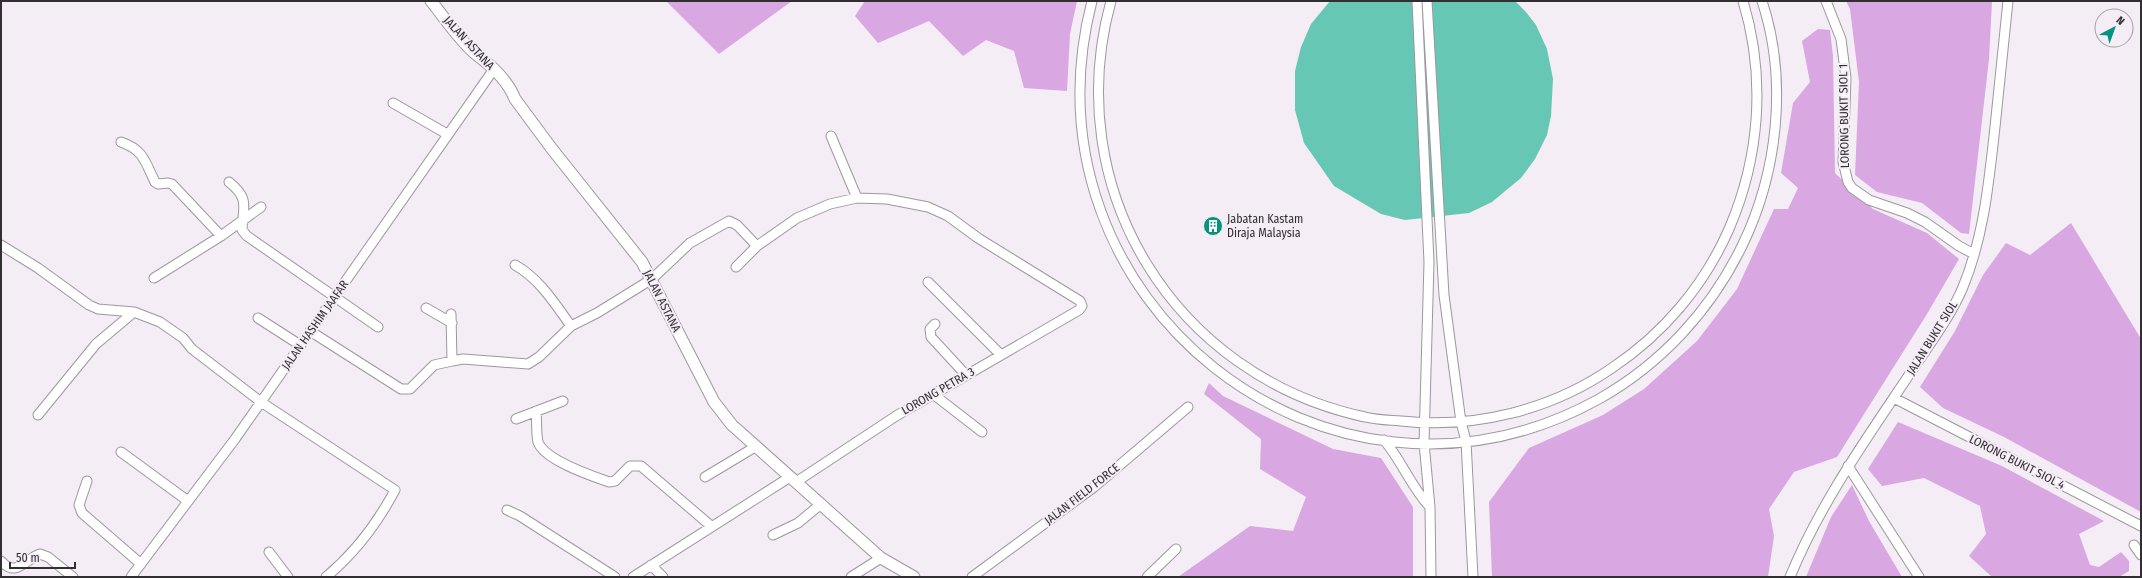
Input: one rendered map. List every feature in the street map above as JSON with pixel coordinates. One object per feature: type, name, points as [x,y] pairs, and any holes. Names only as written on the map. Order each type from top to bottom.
[{"type":"main road","name":"JALAN ASTANA","points":[[431,1],[478,55],[484,58],[507,93],[515,99],[552,149],[630,246],[652,279],[714,402],[732,425],[880,558],[914,577]]},
{"type":"street","points":[[1092,1],[1085,27],[1079,92],[1084,151],[1100,211],[1120,257],[1147,300],[1180,338],[1218,372],[1248,392],[1280,409],[1313,423],[1348,433],[1384,440],[1424,443],[1466,441],[1511,434],[1547,423],[1581,409],[1613,391],[1644,370],[1677,340],[1707,306],[1731,268],[1751,227],[1765,184],[1774,140],[1776,98],[1774,56],[1762,1]]},
{"type":"street","points":[[1111,1],[1100,52],[1098,76],[1100,123],[1104,155],[1115,198],[1126,225],[1138,250],[1170,298],[1204,335],[1232,358],[1256,374],[1309,401],[1366,418],[1425,424],[1461,422],[1496,417],[1532,408],[1566,394],[1599,377],[1629,356],[1657,332],[1682,305],[1704,275],[1723,243],[1737,209],[1748,174],[1755,137],[1757,97],[1755,57],[1743,1]]},
{"type":"street","points":[[1417,1],[1429,262],[1424,443],[1430,507],[1431,577]]},
{"type":"street","points":[[1427,1],[1444,295],[1461,422],[1466,441],[1473,577]]},
{"type":"street","name":"LORONG BUKIT SIOL 1","points":[[1826,1],[1841,40],[1846,78],[1843,162],[1848,182],[1852,188],[1869,200],[1907,213],[1925,222],[1959,246],[1974,254]]},
{"type":"street","name":"JALAN BUKIT SIOL","points":[[1790,577],[1810,535],[1848,466],[1945,322],[1962,288],[1974,254],[1984,218],[2008,1]]},
{"type":"street","name":"JALAN HASHIM JAAFAR","points":[[131,577],[261,402],[492,71]]},
{"type":"street","points":[[393,102],[447,134]]},
{"type":"street","points":[[736,267],[758,246],[797,218],[830,204],[857,198],[831,136]]},
{"type":"street","points":[[121,142],[134,146],[141,153],[155,182],[158,184],[168,182],[172,184],[221,236]]},
{"type":"street","points":[[229,182],[240,191],[245,203],[242,230],[247,236],[378,328]]},
{"type":"street","name":"LORONG PETRA 3","points":[[633,577],[711,526],[793,479],[933,394],[1079,310],[1082,306],[1080,302],[978,238],[948,216],[928,207],[887,199],[857,198]]},
{"type":"street","points":[[154,278],[221,236],[261,207]]},
{"type":"street","points":[[310,331],[402,389],[410,389],[434,365],[452,361],[463,359],[528,364],[539,357],[571,326],[597,313],[652,279],[690,243],[729,221],[737,225],[758,246]]},
{"type":"street","points":[[1,245],[38,268],[89,305],[98,309],[134,312],[160,322],[183,338],[192,349],[261,402],[395,490],[380,518],[368,535],[326,577]]},
{"type":"street","points":[[515,266],[527,272],[535,280],[571,326]]},
{"type":"street","points":[[928,282],[1001,355]]},
{"type":"street","points":[[426,308],[451,319],[452,361]]},
{"type":"street","points":[[38,415],[47,401],[96,344],[134,312]]},
{"type":"street","points":[[258,318],[300,345]]},
{"type":"street","points":[[935,324],[930,329],[931,337],[966,375]]},
{"type":"street","points":[[933,394],[982,432]]},
{"type":"street","name":"LORONG BUKIT SIOL 4","points":[[1894,398],[2141,526]]},
{"type":"street","points":[[516,419],[563,401]]},
{"type":"street","name":"JALAN FIELD FORCE","points":[[974,576],[1094,487],[1188,407]]},
{"type":"street","points":[[536,411],[539,443],[548,453],[576,471],[609,482],[615,481],[630,466],[641,466],[711,526]]},
{"type":"street","points":[[1384,440],[1395,453],[1418,495],[1430,507]]},
{"type":"street","points":[[705,477],[755,447]]},
{"type":"street","points":[[121,452],[188,502]]},
{"type":"street","points":[[1848,466],[1919,577]]},
{"type":"street","points":[[87,481],[79,506],[82,513],[141,564]]},
{"type":"street","points":[[773,535],[798,523],[821,504]]},
{"type":"street","points":[[507,510],[520,516],[615,577]]},
{"type":"street","points":[[2134,544],[2141,555]]},
{"type":"street","points":[[1146,577],[1176,549]]},
{"type":"street","points":[[269,552],[288,577]]},
{"type":"street","points":[[1,561],[6,568],[13,571],[19,569],[33,557],[40,554],[48,557],[73,577]]},
{"type":"street","points":[[851,577],[880,558]]},
{"type":"street","points":[[651,566],[663,577]]},
{"type":"shaded area","points":[[666,1],[792,1],[719,54]]},
{"type":"shaded area","points":[[865,1],[1077,1],[1070,34],[1067,91],[1024,88],[1014,51],[986,40],[963,56],[929,21],[878,43],[855,16]]},
{"type":"shaded area","points":[[1330,1],[1515,1],[1536,25],[1547,49],[1553,79],[1551,116],[1547,135],[1535,159],[1521,178],[1492,202],[1469,213],[1405,220],[1381,214],[1334,186],[1304,143],[1295,110],[1295,71],[1301,47],[1311,24]]},
{"type":"shaded area","points":[[1846,1],[1992,1],[1989,59],[1969,234],[1961,233],[1922,203],[1877,192],[1855,175],[1859,82],[1850,9]]},
{"type":"shaded area","points":[[1818,29],[1830,30],[1833,56],[1835,173],[1873,209],[1927,233],[1959,259],[1927,314],[1837,457],[1794,472],[1769,509],[1774,536],[1768,577],[1492,577],[1489,502],[1529,448],[1603,415],[1644,389],[1697,341],[1737,289],[1774,209],[1788,209],[1798,188],[1781,173],[1793,103],[1810,82],[1802,41]]},
{"type":"shaded area","points":[[2071,223],[2141,339],[2141,512],[2004,437],[1943,408],[1920,387],[1955,331],[1983,275],[2006,243],[2030,255]]},
{"type":"shaded area","points":[[1209,383],[1223,396],[1333,449],[1381,458],[1413,507],[1413,577],[1178,577],[1250,526],[1293,531],[1306,497],[1260,469],[1261,439],[1204,394]]},
{"type":"shaded area","points":[[1898,422],[2002,466],[2104,521],[2079,534],[2090,565],[2099,567],[2121,552],[2129,561],[2129,571],[2119,577],[1992,577],[1969,556],[1986,534],[1980,506],[1924,478],[1882,486],[1868,469]]},
{"type":"shaded area","points":[[1852,485],[1869,521],[1902,577],[1806,577],[1831,517]]},
{"type":"place","name":"Jabatan Kastam Diraja Malaysia","points":[[1213,226]]}]
